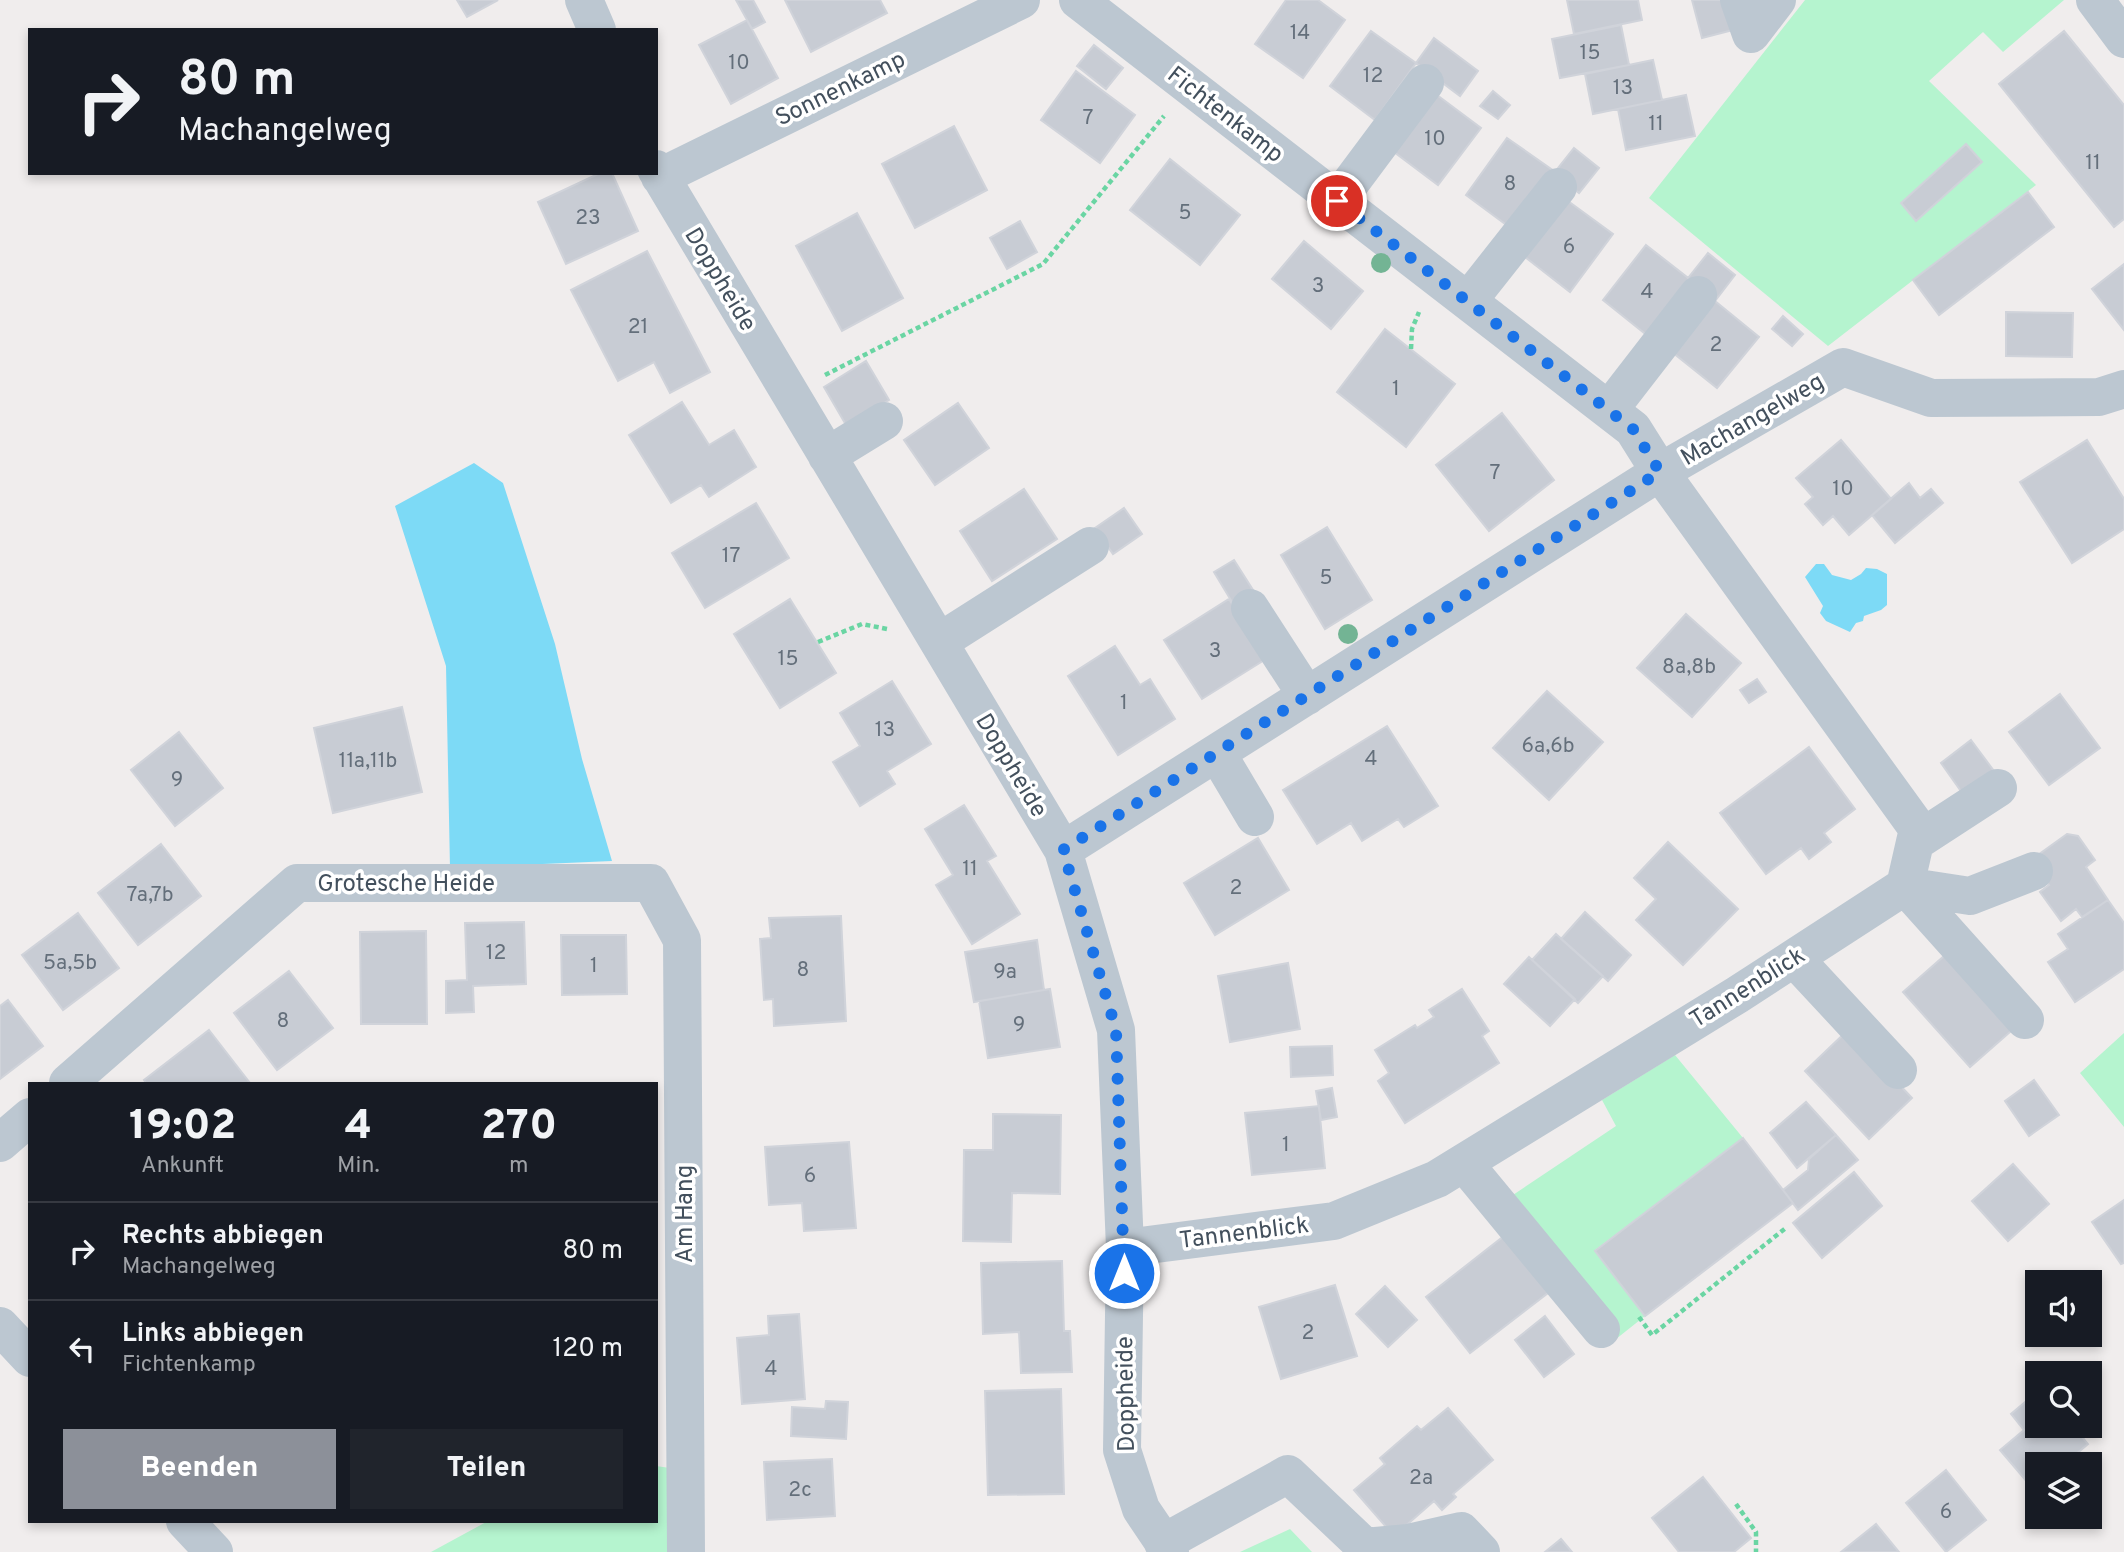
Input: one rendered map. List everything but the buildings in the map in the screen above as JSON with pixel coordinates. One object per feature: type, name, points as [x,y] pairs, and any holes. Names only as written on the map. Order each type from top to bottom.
[{"type":"street","points":[[584,0],[596,28]]},
{"type":"street","name":"Sonnenkamp","points":[[658,173],[1021,0]]},
{"type":"street","name":"Fichtenkamp","points":[[1079,0],[1633,429],[1660,472]]},
{"type":"street","points":[[1740,0],[1751,34],[1777,0]]},
{"type":"street","points":[[2095,0],[2124,39]]},
{"type":"street","points":[[1337,201],[1424,83]]},
{"type":"street","name":"Doppheide","points":[[658,173],[1063,850],[1116,1030],[1125,1248],[1122,1450],[1141,1509],[1167,1547]]},
{"type":"street","points":[[1468,302],[1558,187]]},
{"type":"street","points":[[1609,410],[1698,295]]},
{"type":"street","name":"Machangelweg","points":[[1063,850],[1660,472],[1843,367],[1931,398],[2099,397],[2124,389]]},
{"type":"street","points":[[827,456],[884,421]]},
{"type":"street","points":[[1660,472],[1918,829],[1905,886]]},
{"type":"street","points":[[931,629],[1090,546]]},
{"type":"street","points":[[1250,608],[1307,696]]},
{"type":"street","points":[[1217,753],[1255,817]]},
{"type":"street","points":[[1915,842],[1998,788]]},
{"type":"street","points":[[1905,886],[1970,896],[2034,871]]},
{"type":"street","name":"Grotesche Heide","points":[[69,1082],[297,883],[651,883]]},
{"type":"street","name":"Am Hang","points":[[651,883],[682,940],[685,1552]]},
{"type":"street","points":[[1905,886],[2025,1020]]},
{"type":"street","name":"Tannenblick","points":[[1125,1248],[1334,1221],[1437,1180],[1905,886]]},
{"type":"street","points":[[1794,958],[1898,1070]]},
{"type":"street","points":[[0,1143],[28,1119]]},
{"type":"street","points":[[1464,1163],[1601,1329]]},
{"type":"street","points":[[0,1326],[28,1356]]},
{"type":"street","points":[[1167,1547],[1288,1474],[1365,1547],[1408,1543],[1461,1531],[1481,1552]]},
{"type":"street","points":[[187,1523],[214,1552]]},
{"type":"path","points":[[790,393],[1043,264],[1189,85]]},
{"type":"path","points":[[818,642],[862,624],[892,630],[931,629]]},
{"type":"path","points":[[1635,1313],[1652,1335],[1787,1227]]},
{"type":"path","points":[[1736,1504],[1756,1532],[1756,1552]]},
{"type":"green space","points":[[1805,0],[2064,0],[2003,52],[1983,32],[1929,81],[2036,185],[1828,346],[1649,198]]},
{"type":"green space","points":[[2124,1033],[2124,1127],[2080,1073]]},
{"type":"green space","points":[[1675,1055],[1743,1138],[1595,1250],[1645,1316],[1611,1343],[1498,1205],[1616,1126],[1602,1100]]},
{"type":"green space","points":[[658,1466],[677,1469],[667,1552],[431,1552],[484,1523],[658,1523]]},
{"type":"green space","points":[[1290,1529],[1312,1552],[1240,1552]]},
{"type":"water","points":[[474,463],[503,483],[555,644],[582,759],[612,861],[450,868],[446,666],[395,506]]},
{"type":"water","points":[[1816,564],[1824,564],[1832,575],[1851,580],[1866,568],[1887,574],[1887,605],[1864,616],[1863,621],[1856,623],[1850,632],[1826,621],[1820,613],[1823,606],[1805,577]]},
{"type":"route","points":[[1124,1273],[1116,1030],[1063,850],[1660,472],[1633,429],[1337,201]]}]
